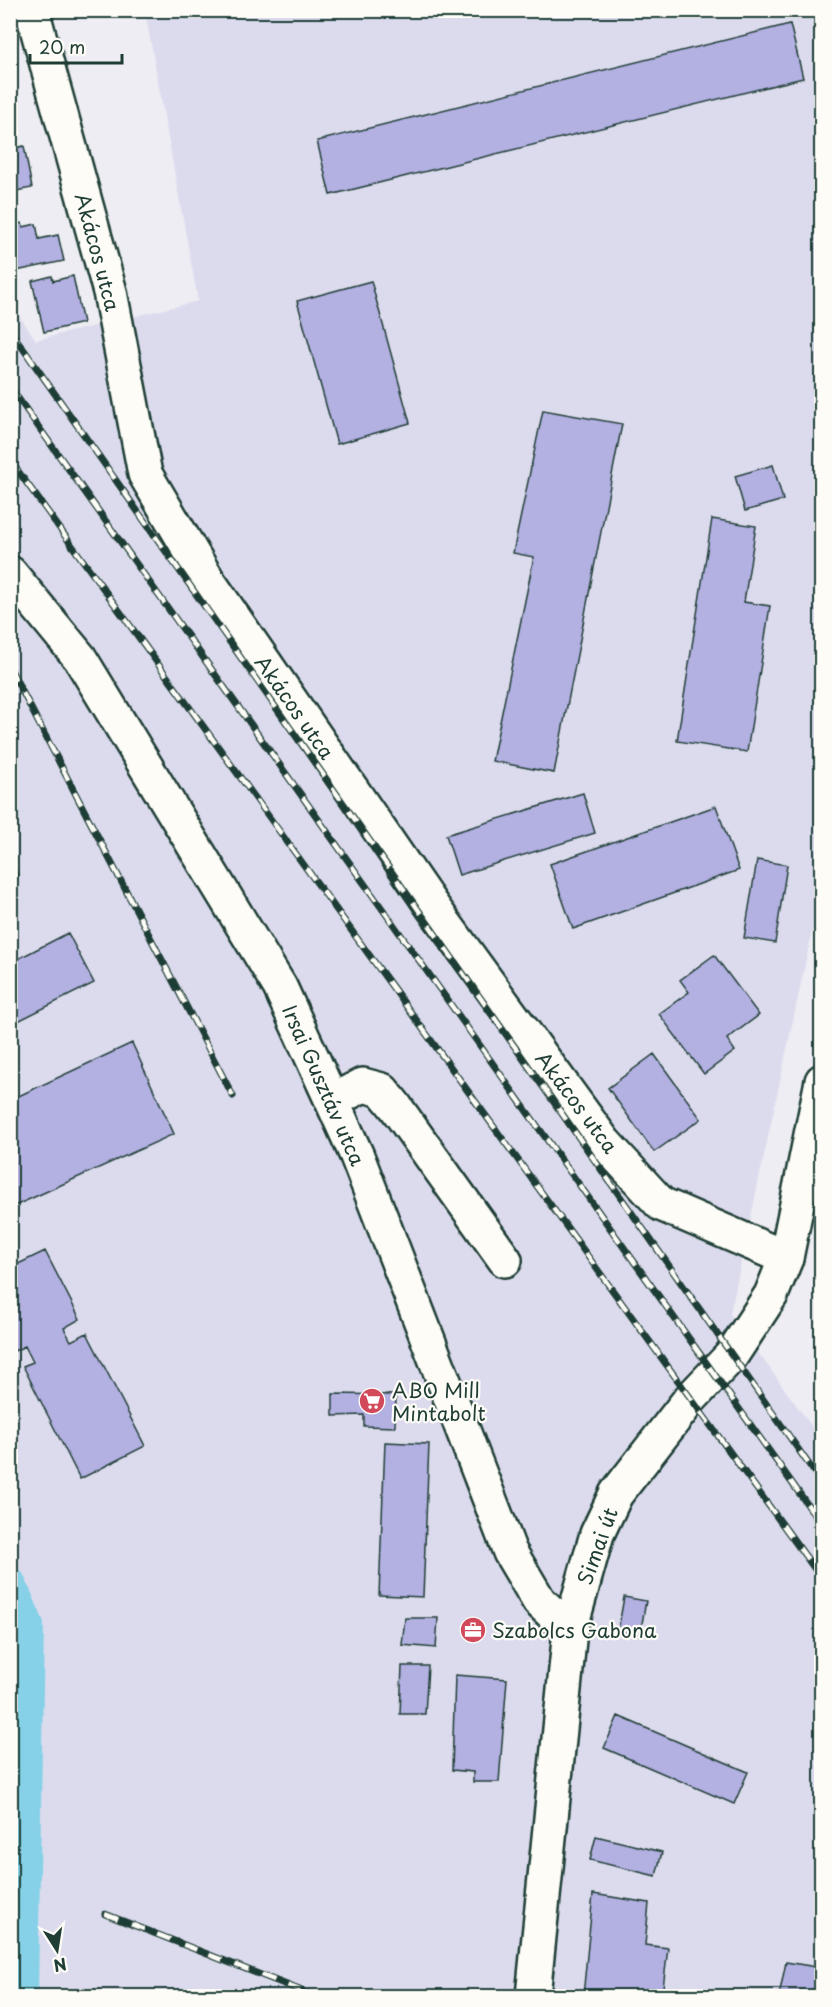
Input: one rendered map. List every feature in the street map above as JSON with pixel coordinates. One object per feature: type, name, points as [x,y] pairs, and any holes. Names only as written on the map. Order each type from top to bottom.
[{"type":"street","name":"Akácos utca","points":[[32,10],[110,292],[145,474],[207,579],[432,906],[604,1142],[661,1204],[786,1258]]},
{"type":"street","name":"Irsai Gusztáv utca","points":[[10,573],[86,668],[280,987],[357,1156],[510,1552],[539,1601],[570,1630]]},
{"type":"street","name":"Simai út","points":[[532,1996],[570,1630],[597,1534],[616,1494],[690,1399],[731,1356],[771,1295],[786,1258],[822,1081]]},
{"type":"street","points":[[332,1101],[363,1085],[382,1090],[505,1260]]},
{"type":"shaded area","points":[[145,11],[821,11],[821,890],[730,1314],[821,1439],[821,1996],[11,1996],[10,303],[36,340],[198,301]]},
{"type":"building","points":[[790,24],[803,78],[330,195],[317,141]]},
{"type":"building","points":[[24,146],[32,188],[10,192],[10,149]]},
{"type":"building","points":[[22,223],[23,227],[36,224],[39,239],[58,235],[64,261],[11,272],[10,225]]},
{"type":"building","points":[[52,276],[53,281],[73,276],[83,323],[44,332],[32,281]]},
{"type":"building","points":[[371,281],[410,423],[337,444],[297,301]]},
{"type":"building","points":[[543,410],[622,424],[554,773],[492,761],[534,557],[513,553]]},
{"type":"building","points":[[773,465],[783,500],[745,511],[735,476]]},
{"type":"building","points":[[822,518],[822,540],[816,539]]},
{"type":"building","points":[[712,519],[756,526],[744,602],[770,606],[747,752],[677,741]]},
{"type":"building","points":[[583,793],[595,833],[459,875],[446,835]]},
{"type":"building","points":[[716,806],[739,870],[573,929],[550,864]]},
{"type":"building","points":[[10,848],[18,877],[10,879]]},
{"type":"building","points":[[757,860],[787,865],[775,943],[744,938]]},
{"type":"building","points":[[68,933],[94,983],[10,1025],[10,963]]},
{"type":"building","points":[[714,955],[759,1015],[727,1039],[735,1051],[704,1074],[659,1014],[689,992],[680,980]]},
{"type":"building","points":[[132,1043],[174,1134],[10,1208],[10,1100]]},
{"type":"building","points":[[654,1054],[701,1119],[654,1152],[608,1088]]},
{"type":"building","points":[[45,1251],[80,1319],[64,1328],[71,1341],[87,1333],[145,1446],[80,1479],[23,1366],[33,1362],[25,1346],[10,1353],[10,1268]]},
{"type":"building","points":[[333,1394],[396,1395],[395,1427],[364,1426],[364,1415],[333,1416]]},
{"type":"building","points":[[385,1442],[429,1444],[423,1597],[379,1595]]},
{"type":"building","points":[[624,1597],[646,1601],[640,1635],[618,1631]]},
{"type":"building","points":[[405,1618],[438,1618],[436,1648],[402,1645]]},
{"type":"building","points":[[402,1666],[428,1666],[425,1714],[400,1714]]},
{"type":"building","points":[[455,1675],[507,1679],[499,1782],[473,1782],[473,1772],[452,1770]]},
{"type":"building","points":[[618,1716],[748,1772],[734,1804],[604,1748]]},
{"type":"building","points":[[596,1836],[662,1852],[656,1876],[590,1860]]},
{"type":"building","points":[[593,1894],[649,1903],[645,1945],[668,1948],[662,1996],[583,1996]]},
{"type":"building","points":[[786,1962],[822,1968],[822,1996],[779,1996]]},
{"type":"waterway","points":[[10,1583],[28,1625],[22,1996]]},
{"type":"railway","points":[[10,330],[822,1483]]},
{"type":"railway","points":[[10,387],[822,1525]]},
{"type":"railway","points":[[10,460],[822,1579]]},
{"type":"railway","points":[[10,668],[233,1096]]},
{"type":"railway","points":[[105,1914],[315,1996]]},
{"type":"place","name":"ABO Mill Mintabolt","points":[[372,1401]]},
{"type":"place","name":"Szabolcs Gabona","points":[[473,1630]]}]
